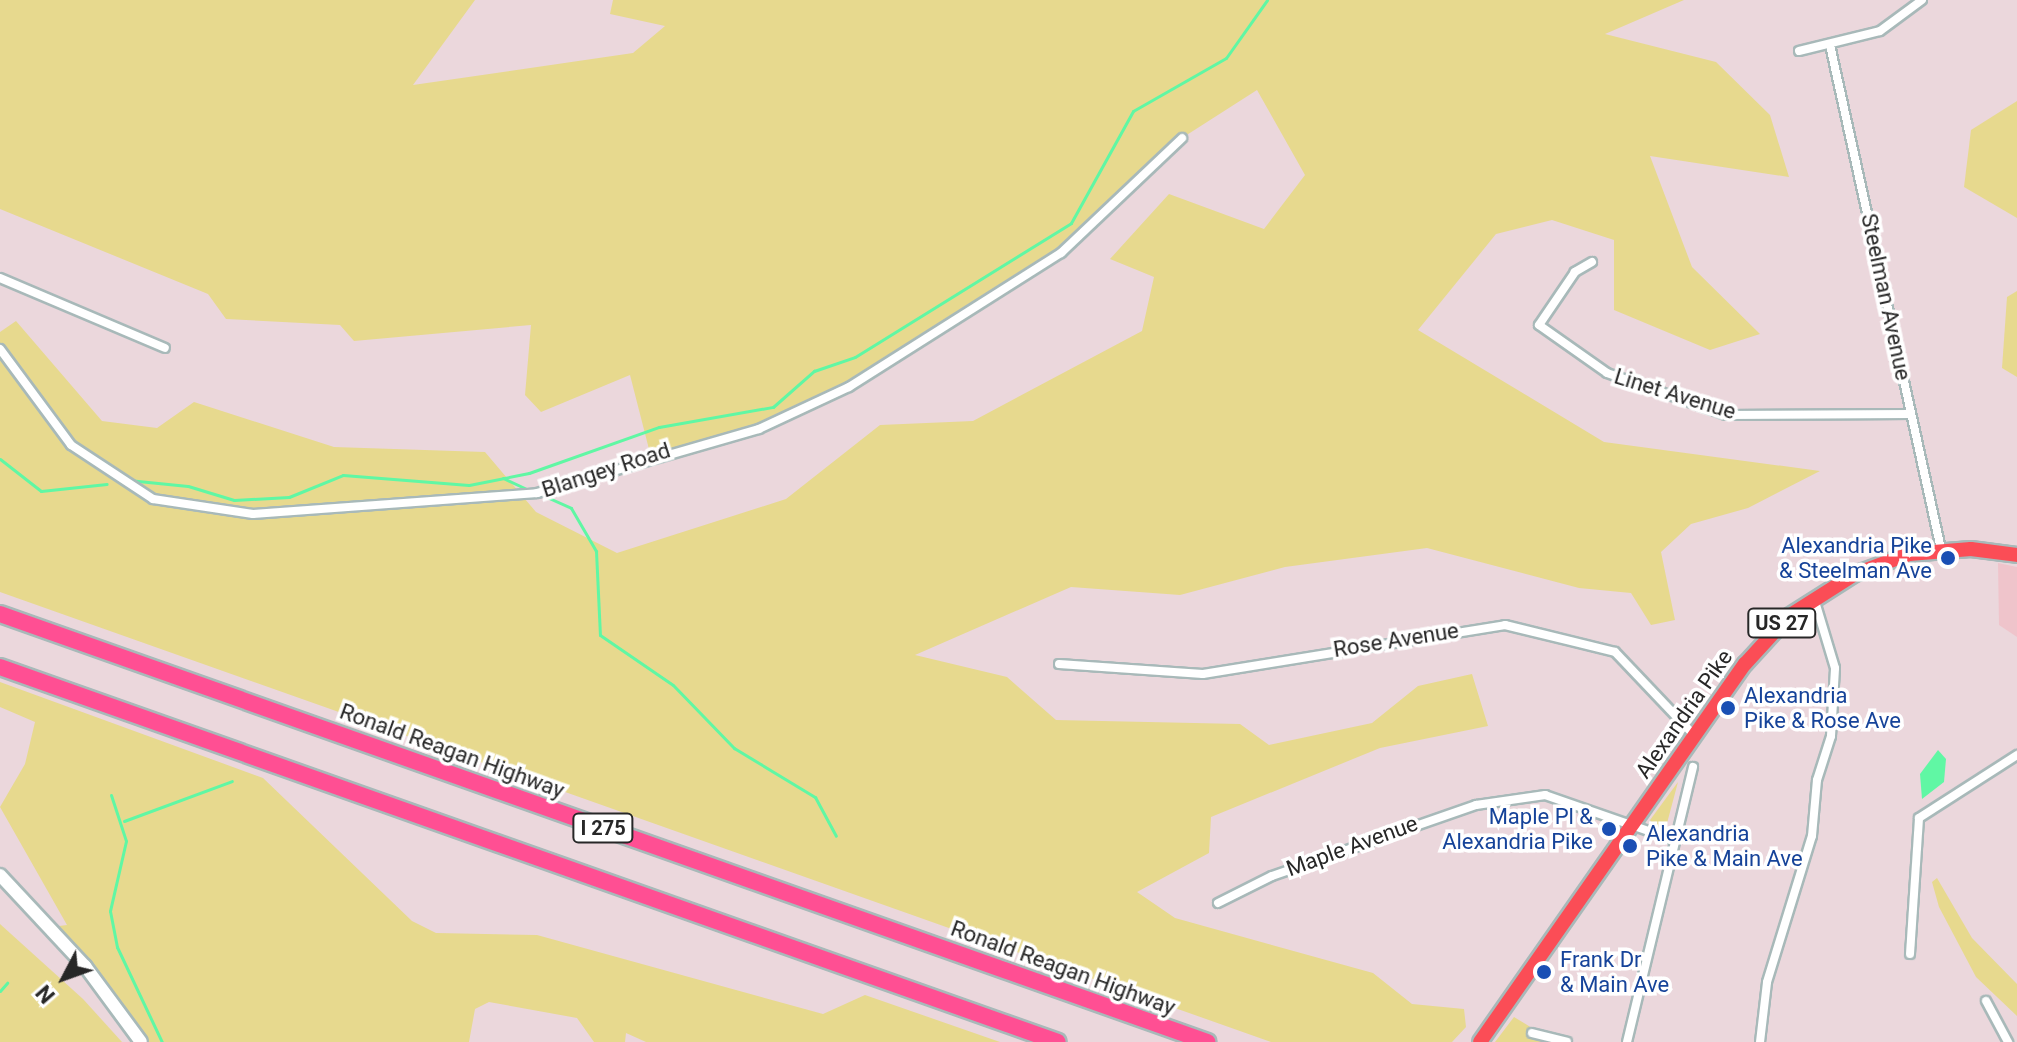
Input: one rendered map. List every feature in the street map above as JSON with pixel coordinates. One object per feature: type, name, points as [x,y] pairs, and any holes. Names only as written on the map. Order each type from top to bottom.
[{"type":"highway","name":"Ronald Reagan Highway","points":[[0,614],[1207,1042]]},
{"type":"highway","name":"I 275","points":[[0,667],[1058,1042]]},
{"type":"main road","name":"Alexandria Pike","points":[[1480,1041],[1758,647],[1814,598],[1883,562],[1941,549],[2017,555]]},
{"type":"street","points":[[1799,51],[1891,27],[1922,0]]},
{"type":"street","name":"Steelman Avenue","points":[[1830,45],[1941,549]]},
{"type":"street","name":"Blangey Road","points":[[0,349],[71,445],[153,499],[281,514],[537,493],[759,429],[849,387],[1061,253],[1182,138]]},
{"type":"street","name":"Linet Avenue","points":[[1592,262],[1575,272],[1539,325],[1607,373],[1726,415],[1911,414]]},
{"type":"street","points":[[0,278],[165,348]]},
{"type":"street","points":[[1760,1042],[1767,982],[1812,836],[1817,780],[1831,736],[1835,668],[1814,598]]},
{"type":"street","name":"Rose Avenue","points":[[1059,664],[1203,674],[1505,625],[1615,652],[1695,736]]},
{"type":"street","points":[[1910,954],[1917,825],[1940,802],[2017,755]]},
{"type":"street","name":"Alexandria Pike","points":[[1627,1042],[1693,767]]},
{"type":"street","name":"Maple Avenue","points":[[1218,903],[1272,876],[1459,807],[1545,795],[1674,840]]},
{"type":"street","points":[[0,875],[77,956],[141,1042]]},
{"type":"street","points":[[1986,1001],[2008,1042]]},
{"type":"street","points":[[1532,1033],[1567,1042]]},
{"type":"shaded area","points":[[0,0],[475,0],[413,85],[633,53],[665,26],[610,14],[613,0],[1684,0],[1605,34],[1716,62],[1770,115],[1789,177],[1650,156],[1692,267],[1760,334],[1710,350],[1614,310],[1614,240],[1552,220],[1496,234],[1418,330],[1604,442],[1820,471],[1748,508],[1691,524],[1661,552],[1675,620],[1651,625],[1631,593],[1579,588],[1427,548],[1285,567],[1180,595],[1071,587],[915,655],[1007,677],[1056,720],[1240,724],[1269,745],[1372,723],[1418,686],[1472,674],[1488,726],[1380,748],[1211,817],[1209,853],[1137,892],[1175,918],[1373,973],[1412,1004],[1464,1009],[1466,1027],[1452,1042],[1271,1042],[0,592],[0,332],[16,321],[102,421],[157,428],[194,402],[334,447],[485,452],[536,512],[617,553],[786,499],[880,425],[973,421],[1142,331],[1154,277],[1110,259],[1169,194],[1264,229],[1305,175],[1257,90],[1182,138],[1061,253],[849,387],[728,438],[651,457],[630,375],[541,412],[525,395],[531,325],[354,341],[340,325],[226,319],[208,294],[0,209]]},
{"type":"shaded area","points":[[2017,101],[2017,218],[1964,187],[1971,130]]},
{"type":"shaded area","points":[[2017,291],[2017,377],[2002,368],[2007,297]]},
{"type":"shaded area","points":[[1998,563],[2017,567],[2017,637],[1999,625]]},
{"type":"shaded area","points":[[0,682],[263,778],[412,921],[436,933],[537,935],[823,1014],[865,995],[1000,1042],[646,1042],[626,1033],[625,1042],[594,1042],[577,1018],[489,1002],[475,1009],[469,1042],[147,1042],[59,926],[67,925],[0,807],[25,764],[35,722],[0,707]]},
{"type":"shaded area","points":[[1938,750],[1946,759],[1944,782],[1922,799],[1920,774]]},
{"type":"shaded area","points":[[1678,782],[1666,827],[1657,830],[1650,820]]},
{"type":"shaded area","points":[[1937,878],[1972,938],[2017,984],[2017,1016],[1976,977],[1939,907],[1932,882]]},
{"type":"shaded area","points":[[0,924],[83,999],[122,1042],[0,1042]]},
{"type":"shaded area","points":[[1514,1017],[1532,1028],[1531,1038],[1546,1042],[1495,1042]]},
{"type":"waterway","points":[[128,480],[188,486],[234,500],[289,497],[343,475],[469,485],[529,473],[659,427],[773,407],[814,371],[855,357],[1071,223],[1133,111],[1226,58],[1267,0]]},
{"type":"waterway","points":[[0,459],[41,491],[107,484]]},
{"type":"waterway","points":[[503,478],[529,490]]},
{"type":"waterway","points":[[540,494],[571,508],[596,551],[600,635],[673,685],[734,748],[815,797],[836,836]]},
{"type":"waterway","points":[[124,821],[232,781]]},
{"type":"waterway","points":[[111,795],[126,841],[110,911],[117,947],[162,1042]]},
{"type":"waterway","points":[[0,991],[7,983]]},
{"type":"place","name":"Alexandria Pike & Steelman Ave","points":[[1948,558]]},
{"type":"place","name":"Alexandria Pike & Rose Ave","points":[[1728,708]]},
{"type":"place","name":"Maple Pl & Alexandria Pike","points":[[1609,829]]},
{"type":"place","name":"Alexandria Pike & Main Ave","points":[[1630,846]]},
{"type":"place","name":"Frank Dr & Main Ave","points":[[1544,972]]}]
